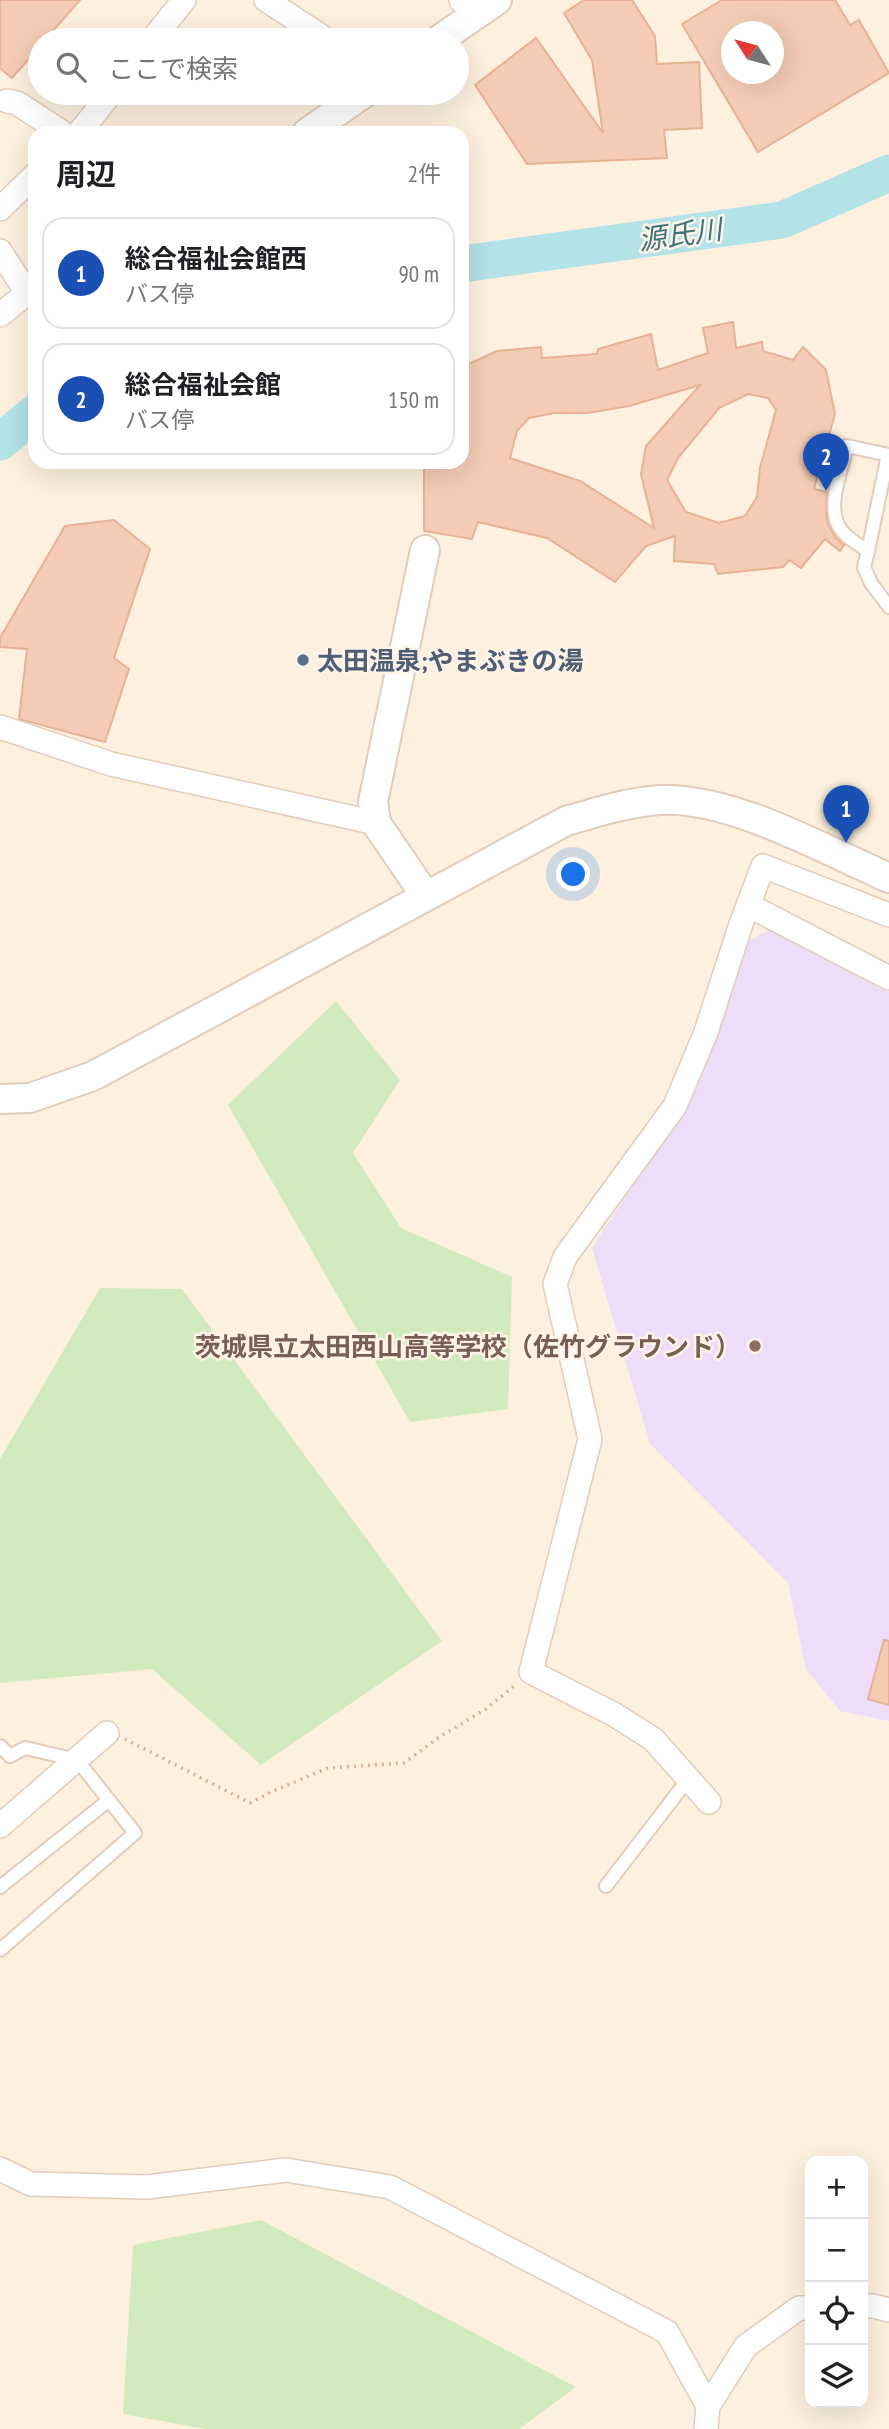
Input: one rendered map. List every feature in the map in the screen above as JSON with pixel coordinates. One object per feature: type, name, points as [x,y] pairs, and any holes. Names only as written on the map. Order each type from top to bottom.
[{"type":"street","points":[[162,28],[184,0]]},
{"type":"street","points":[[266,0],[309,28]]},
{"type":"street","points":[[452,28],[479,4]]},
{"type":"street","points":[[2,103],[17,103],[65,126]]},
{"type":"street","points":[[83,126],[101,105]]},
{"type":"street","points":[[317,126],[347,105]]},
{"type":"street","points":[[0,209],[28,183]]},
{"type":"street","points":[[0,251],[27,293],[0,315]]},
{"type":"street","points":[[425,550],[373,802],[376,823],[425,895]]},
{"type":"street","points":[[0,727],[111,764],[376,823]]},
{"type":"street","points":[[0,1100],[30,1098],[93,1076],[566,821],[620,805],[663,800],[703,805],[751,817],[889,878]]},
{"type":"street","points":[[709,1802],[653,1739],[615,1715],[531,1672],[590,1439],[555,1284],[565,1256],[675,1106],[706,1032],[763,866],[889,915]]},
{"type":"street","points":[[748,905],[889,978]]},
{"type":"street","points":[[0,1826],[107,1733]]},
{"type":"street","points":[[0,2169],[31,2184],[147,2188],[286,2170],[390,2187],[667,2332],[707,2418]]},
{"type":"street","points":[[868,2306],[889,2310]]},
{"type":"street","points":[[707,2418],[746,2346],[799,2308],[805,2308]]},
{"type":"lane","points":[[868,551],[842,532],[836,520],[834,505],[847,446],[888,455],[868,551],[864,567],[870,583],[889,607]]},
{"type":"lane","points":[[0,1746],[5,1760],[25,1748],[77,1760],[135,1833],[0,1950]]},
{"type":"lane","points":[[606,1886],[689,1778]]},
{"type":"lane","points":[[0,1887],[109,1800]]},
{"type":"path","points":[[107,1733],[130,1740],[250,1803],[328,1768],[404,1763],[438,1738],[486,1709],[531,1672]]},
{"type":"shaded area","name":"茨城県立太田西山高等学校（佐竹グラウンド）","points":[[771,929],[889,992],[889,1721],[840,1711],[806,1669],[788,1583],[650,1444],[592,1248],[690,1099],[745,943]]},
{"type":"green space","points":[[336,1001],[400,1080],[353,1153],[401,1228],[512,1277],[508,1409],[410,1422],[228,1105]]},
{"type":"green space","points":[[100,1288],[182,1289],[442,1641],[261,1765],[152,1669],[0,1683],[0,1459]]},
{"type":"green space","points":[[261,2220],[576,2387],[519,2429],[206,2429],[123,2414],[133,2245]]},
{"type":"building","points":[[0,0],[80,0],[56,28],[28,28],[28,60],[12,78],[0,68]]},
{"type":"building","points":[[584,0],[632,0],[655,36],[657,64],[699,62],[702,128],[664,130],[667,158],[527,164],[475,85],[536,38],[603,133],[592,60],[564,13]]},
{"type":"building","points":[[722,0],[835,0],[850,25],[859,20],[889,73],[758,152],[682,24]]},
{"type":"building","points":[[733,322],[736,348],[762,342],[763,351],[793,360],[803,347],[826,370],[835,414],[814,489],[827,492],[828,524],[835,537],[844,545],[840,551],[825,539],[801,568],[789,560],[783,567],[718,574],[714,564],[674,561],[675,536],[646,546],[615,582],[547,538],[478,522],[472,539],[424,531],[424,469],[469,469],[469,364],[497,351],[541,347],[542,358],[597,354],[598,349],[651,334],[658,370],[708,353],[703,328]],"holes":[[[700,385],[646,446],[641,474],[654,528],[580,481],[510,458],[517,431],[529,418],[629,406]],[[748,394],[768,398],[776,410],[760,468],[757,497],[745,516],[719,523],[686,512],[667,480],[678,458],[719,408]]]},
{"type":"building","points":[[114,520],[150,549],[114,658],[129,669],[105,742],[19,719],[27,649],[0,647],[0,638],[65,526]]},
{"type":"building","points":[[884,1640],[889,1641],[889,1705],[868,1699]]},
{"type":"waterway","name":"源氏川","points":[[469,263],[782,220],[889,173]]},
{"type":"waterway","name":"源氏川","points":[[0,442],[28,419]]},
{"type":"place","name":"総合福祉会館","points":[[826,491]]},
{"type":"place","name":"太田温泉;やまぶきの湯","points":[[303,660]]},
{"type":"place","name":"総合福祉会館西","points":[[846,843]]},
{"type":"place","name":"茨城県立太田西山高等学校（佐竹グラウンド）","points":[[755,1346]]}]
